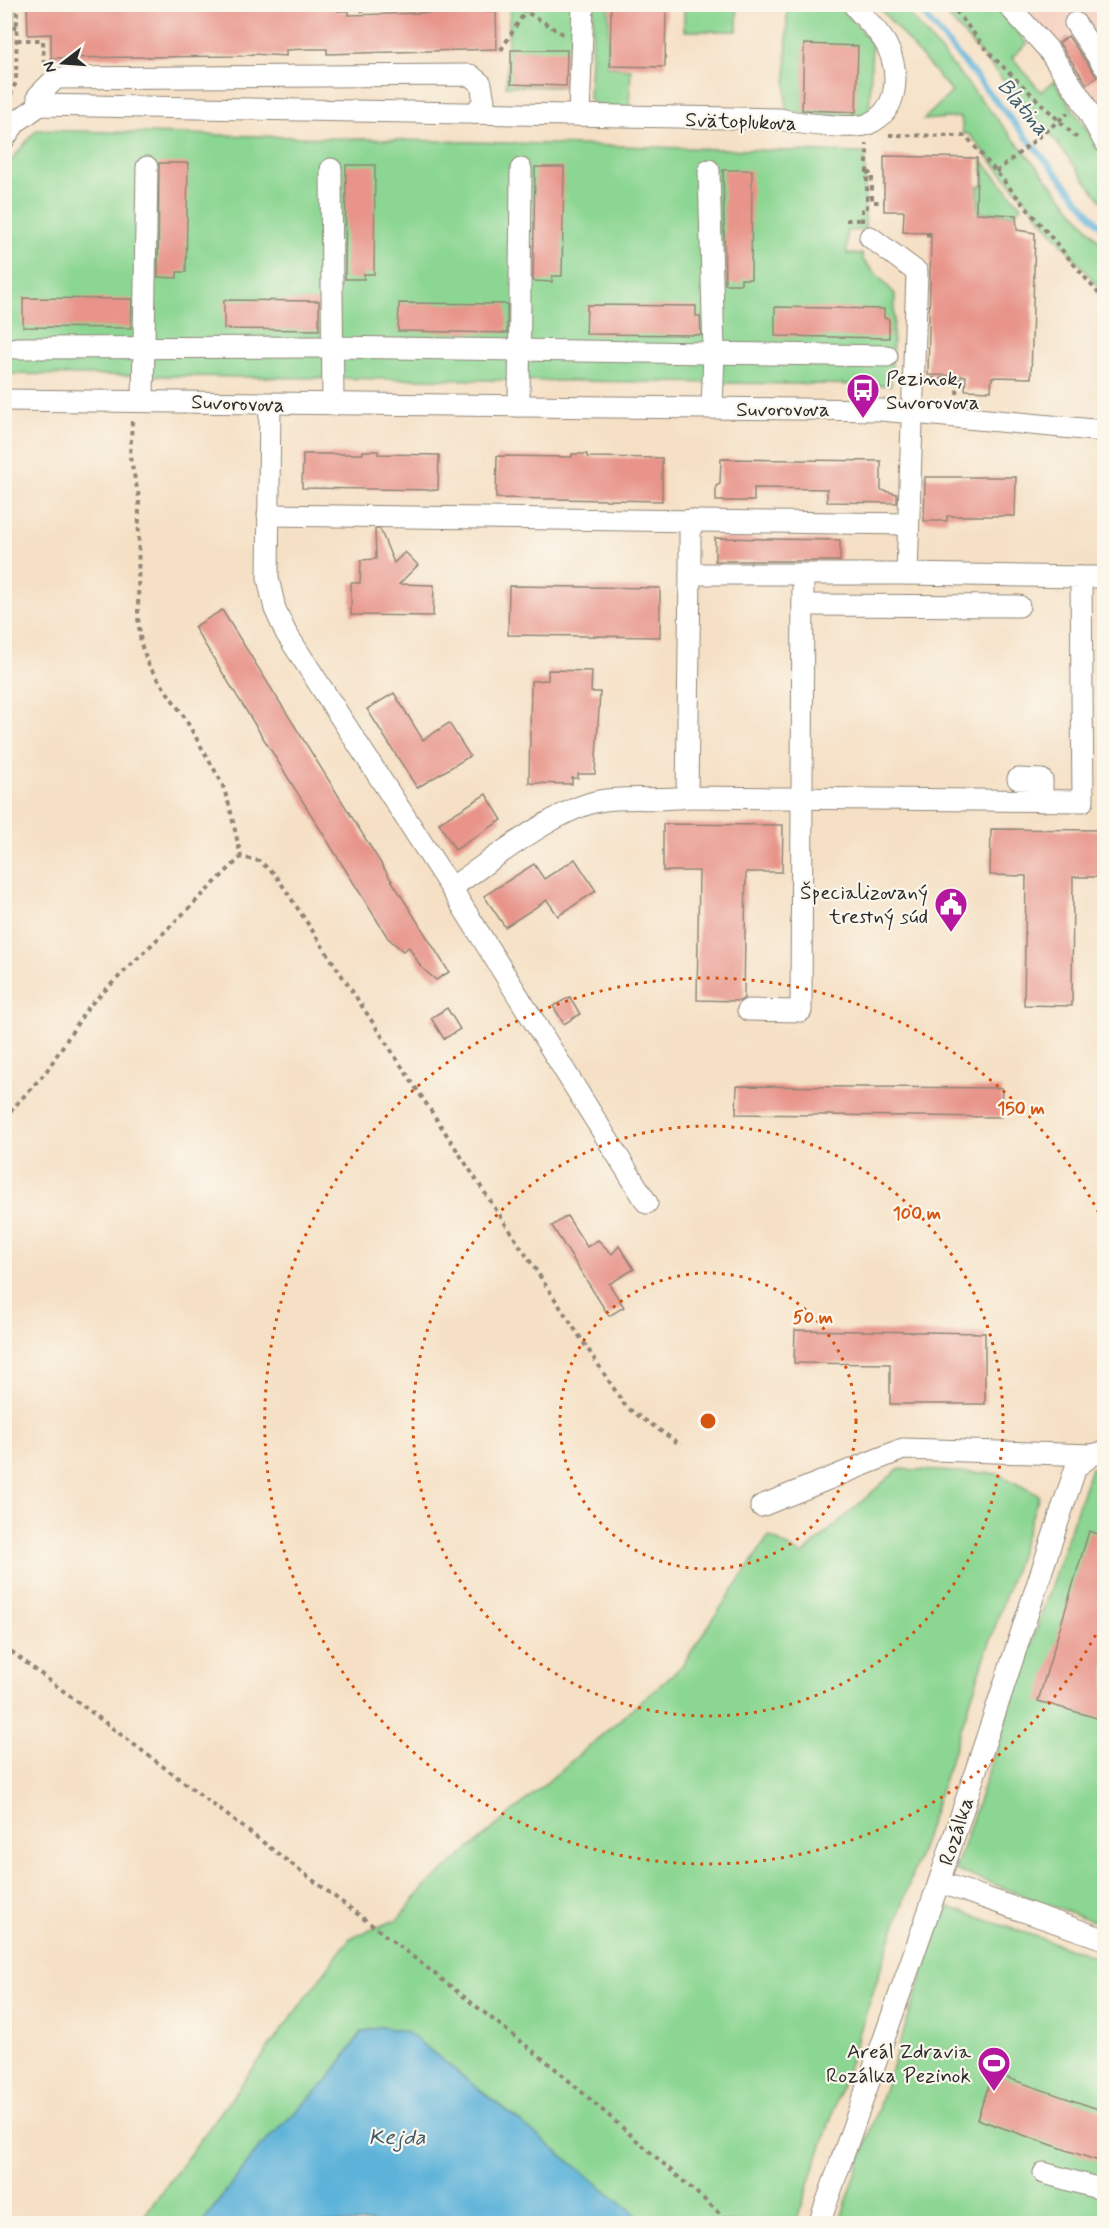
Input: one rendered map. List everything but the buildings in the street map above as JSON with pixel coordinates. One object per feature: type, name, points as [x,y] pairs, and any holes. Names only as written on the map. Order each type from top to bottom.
[{"type":"street","points":[[579,115],[583,4]]},
{"type":"street","points":[[853,4],[885,43],[897,85],[886,110],[867,125]]},
{"type":"street","points":[[1007,4],[1047,48],[1082,100],[1104,141]]},
{"type":"street","points":[[1075,23],[1104,66]]},
{"type":"street","points":[[4,139],[16,122],[40,105],[38,96],[56,78],[470,75],[481,84],[484,101],[476,113]]},
{"type":"street","name":"Svätoplukova","points":[[40,105],[579,115],[718,120],[780,119],[800,124],[867,125]]},
{"type":"street","points":[[139,400],[145,348],[147,167]]},
{"type":"street","points":[[331,169],[333,405]]},
{"type":"street","points":[[519,406],[521,169]]},
{"type":"street","name":"Suvorovova","points":[[710,170],[714,353],[712,408]]},
{"type":"street","points":[[865,228],[917,272],[906,524],[907,574]]},
{"type":"street","points":[[16,348],[333,347],[886,356]]},
{"type":"street","name":"Suvorovova","points":[[4,400],[139,400],[270,405],[881,410],[1104,431]]},
{"type":"street","points":[[270,405],[268,578],[275,609],[286,633],[451,888],[647,1203]]},
{"type":"street","points":[[268,515],[906,524]]},
{"type":"street","points":[[687,797],[690,520]]},
{"type":"street","points":[[690,574],[1104,577]]},
{"type":"street","points":[[748,1010],[801,1011],[802,574]]},
{"type":"street","points":[[451,888],[553,821],[584,805],[602,801],[658,801],[687,797],[1083,801],[1081,577]]},
{"type":"street","points":[[803,605],[1019,606]]},
{"type":"street","points":[[1018,779],[1042,780],[1042,801]]},
{"type":"street","points":[[761,1506],[903,1449],[1098,1453]]},
{"type":"street","name":"Rozálka","points":[[819,2223],[939,1882],[1076,1467],[1098,1453]]},
{"type":"street","points":[[939,1882],[1104,1939]]},
{"type":"street","points":[[1044,2173],[1104,2190]]},
{"type":"path","points":[[4,108],[16,82],[17,4]]},
{"type":"path","points":[[355,4],[362,6],[363,14]]},
{"type":"path","points":[[513,4],[570,40]]},
{"type":"path","points":[[501,50],[530,4]]},
{"type":"path","points":[[950,4],[992,56],[1058,121]]},
{"type":"path","points":[[4,27],[17,27]]},
{"type":"path","points":[[17,40],[43,40],[44,68]]},
{"type":"path","points":[[867,125],[873,135],[966,136],[1104,300]]},
{"type":"path","points":[[865,228],[862,207],[867,207],[867,125]]},
{"type":"path","points":[[996,172],[1051,126]]},
{"type":"path","points":[[867,173],[872,173],[872,202],[884,201]]},
{"type":"path","points":[[846,220],[865,228]]},
{"type":"path","points":[[928,233],[928,243]]},
{"type":"path","points":[[924,379],[966,380]]},
{"type":"path","points":[[957,394],[958,380]]},
{"type":"path","points":[[139,400],[129,437],[131,469],[139,497],[138,617],[141,644],[149,666],[183,715],[222,783],[241,857]]},
{"type":"path","points":[[4,1118],[46,1072],[88,1007],[241,857]]},
{"type":"path","points":[[241,857],[259,861],[274,874],[626,1407],[681,1445]]},
{"type":"path","points":[[4,1646],[380,1931],[551,2065],[732,2223]]},
{"type":"shaded area","points":[[1021,5],[1104,5],[1104,115],[1056,43]]},
{"type":"green space","points":[[5,4],[15,5],[12,76],[5,95]]},
{"type":"green space","points":[[510,5],[574,5],[570,87],[506,86]]},
{"type":"green space","points":[[594,5],[609,5],[608,67],[631,69],[629,108],[599,107],[589,99]]},
{"type":"green space","points":[[684,5],[737,5],[737,31],[684,31]]},
{"type":"green space","points":[[787,5],[839,5],[872,43],[869,115],[866,121],[786,111]]},
{"type":"green space","points":[[877,5],[902,5],[1104,247],[1104,293],[969,134],[963,134],[961,117],[923,120],[952,92]]},
{"type":"green space","points":[[938,5],[996,5],[1027,44],[1012,57],[1041,92],[1054,81],[1094,140],[1104,161],[1104,204],[1054,139]]},
{"type":"green space","points":[[36,130],[865,153],[865,230],[847,231],[847,254],[862,254],[863,260],[895,294],[891,385],[5,374],[5,168]]},
{"type":"green space","points":[[982,161],[1022,207],[1013,214],[978,212],[978,186],[984,185]]},
{"type":"green space","points":[[1091,1468],[1104,1468],[1104,1925],[955,1870]]},
{"type":"green space","points":[[898,1469],[998,1474],[1039,1495],[796,2223],[647,2223],[407,2032],[381,2027],[362,2032],[328,2080],[259,2148],[202,2223],[138,2224],[350,1938],[398,1919],[424,1888],[681,1667],[769,1536],[802,1555]]},
{"type":"green space","name":"Areál Zdravia Rozálka Pezinok","points":[[946,1906],[1104,1960],[1104,2223],[839,2224]]},
{"type":"water","name":"Kejda","points":[[381,2027],[407,2032],[647,2223],[202,2223],[259,2148],[328,2080],[362,2032]]},
{"type":"waterway","name":"Blatina","points":[[915,4],[1104,230]]},
{"type":"place","name":"Pezinok, Suvorovova","points":[[863,419]]},
{"type":"place","name":"Špecializovaný trestný súd","points":[[951,933]]},
{"type":"place","name":"Areál Zdravia Rozálka Pezinok","points":[[994,2092]]}]
